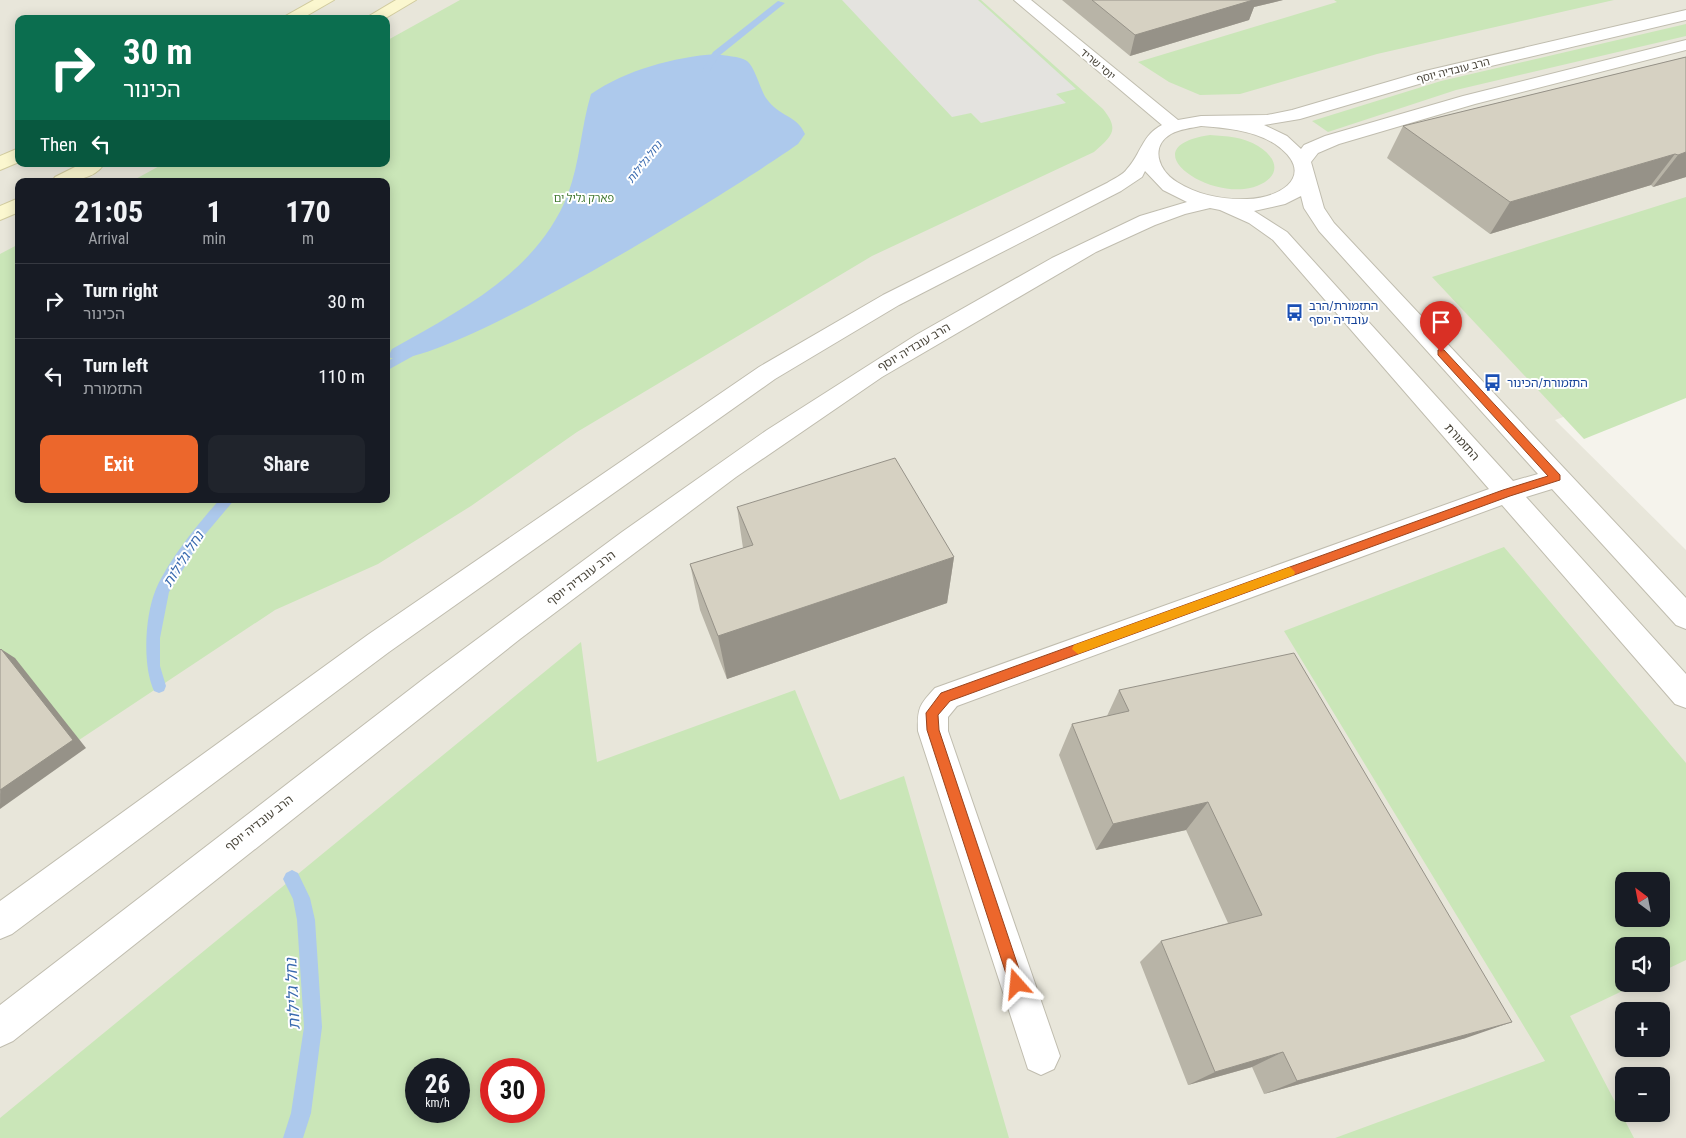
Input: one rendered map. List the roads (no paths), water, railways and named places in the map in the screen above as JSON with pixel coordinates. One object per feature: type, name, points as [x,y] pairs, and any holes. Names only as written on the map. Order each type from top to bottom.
[{"type":"main road","points":[[296,15],[326,0]]},
{"type":"main road","points":[[380,15],[408,0]]},
{"type":"main road","points":[[0,164],[15,156]]},
{"type":"main road","points":[[68,178],[89,167]]},
{"type":"main road","points":[[0,214],[15,206]]},
{"type":"street","name":"יוסי שריד","points":[[1022,0],[1175,126]]},
{"type":"street","name":"הרב עובדיה יוסף","points":[[1221,122],[1267,120],[1294,115],[1431,75],[1686,15]]},
{"type":"street","points":[[1147,150],[1149,162],[1156,174],[1169,185],[1187,195],[1217,203],[1250,206],[1273,202],[1290,195],[1301,184],[1303,167],[1311,149],[1332,140],[1469,100],[1686,45]]},
{"type":"street","points":[[0,922],[379,643],[621,472],[767,373],[891,300],[1114,187],[1135,174],[1153,138],[1165,129],[1201,121],[1239,124],[1271,135],[1284,143],[1303,167],[1314,208],[1326,227],[1686,617]]},
{"type":"street","name":"הרב עובדיה יוסף","points":[[0,1028],[424,694],[699,490],[813,410],[924,339],[1076,255],[1154,218],[1181,208],[1217,203]]},
{"type":"street","name":"התזמורת","points":[[1217,203],[1256,219],[1280,236],[1686,695]]},
{"type":"street","points":[[1041,1056],[933,730],[932,713],[946,697],[1507,493],[1556,478]]},
{"type":"water","points":[[716,54],[747,61],[755,73],[766,98],[776,109],[793,119],[802,128],[805,134],[798,144],[768,165],[658,233],[524,308],[464,337],[416,355],[390,357],[392,349],[469,304],[494,286],[517,267],[537,246],[554,222],[568,194],[591,94],[619,78],[651,66]]},
{"type":"waterway","name":"נחל גלילות","points":[[706,70],[716,54],[781,3]]},
{"type":"waterway","name":"נחל גלילות","points":[[390,365],[411,352]]},
{"type":"waterway","name":"נחל גלילות","points":[[159,686],[153,666],[153,638],[162,591],[198,533],[224,503]]},
{"type":"waterway","name":"נחל גלילות","points":[[292,879],[301,898],[306,920],[313,1027],[301,1113],[293,1138]]},
{"type":"place","name":"התזמורת/הרב עובדיה יוסף","points":[[1295,313]]},
{"type":"place","name":"התזמורת/הכינור","points":[[1493,383]]},
{"type":"park label","name":"פארק גליל ים","points":[[584,198]]}]
